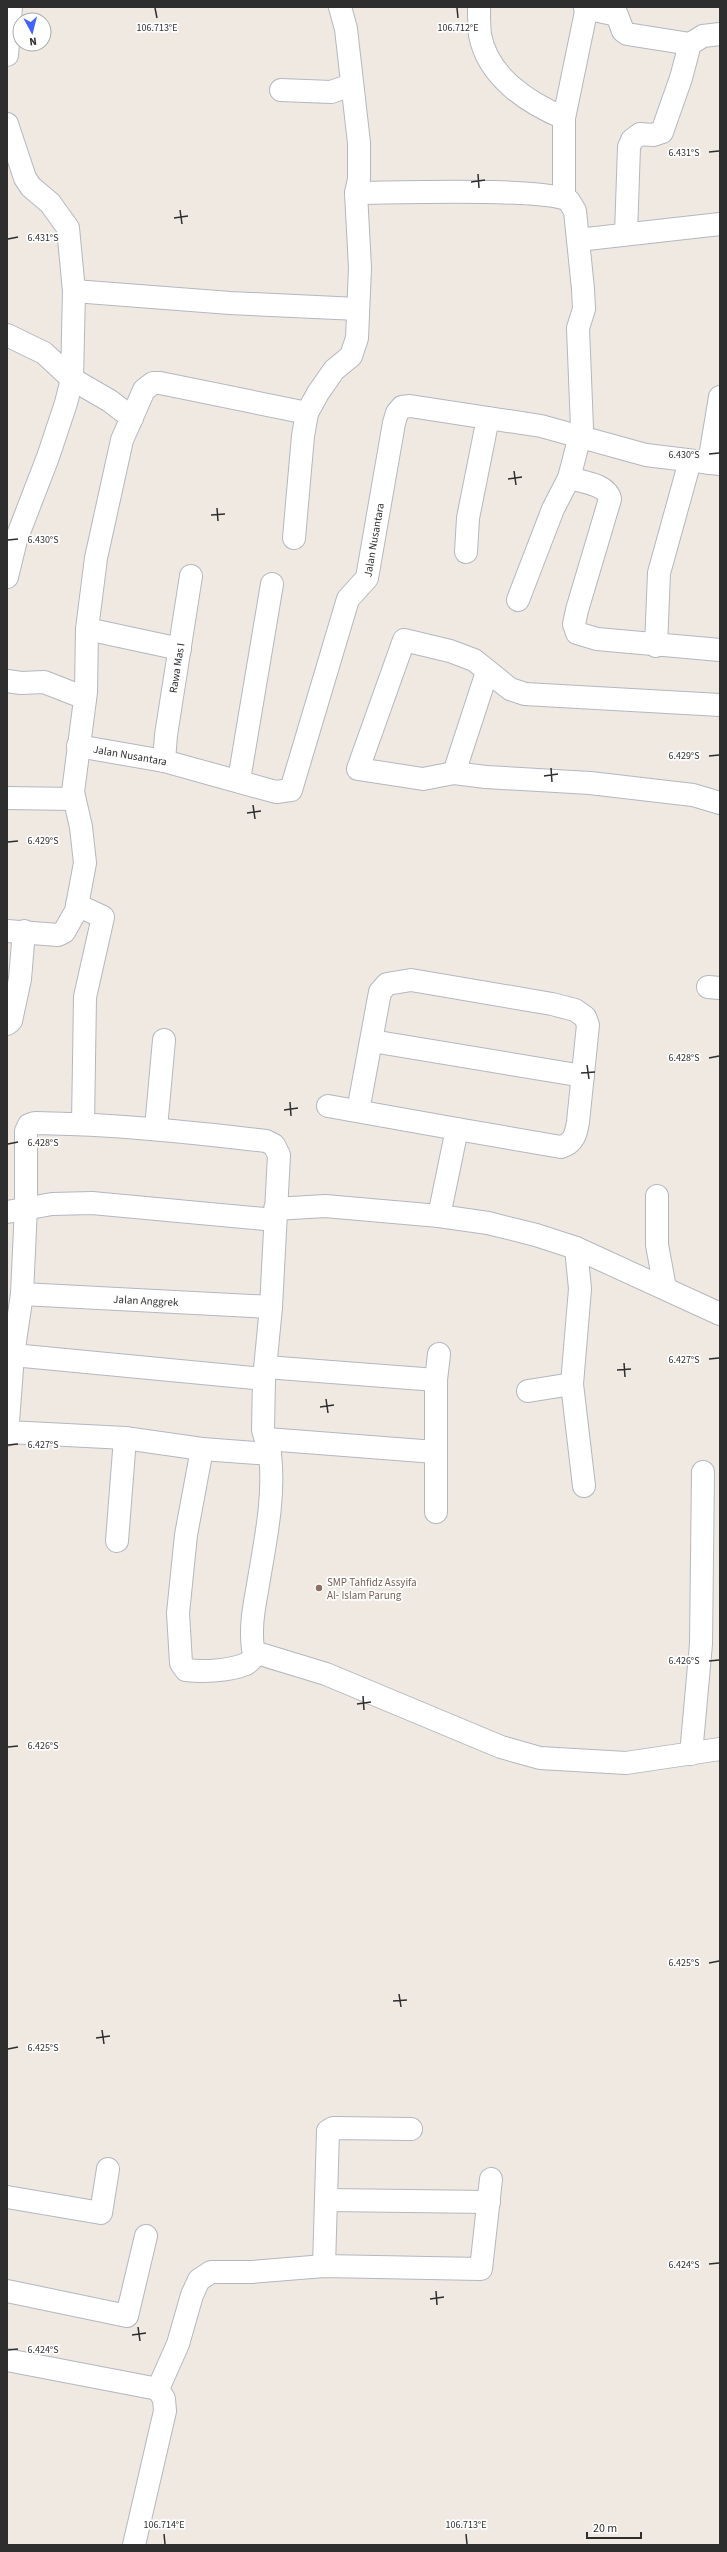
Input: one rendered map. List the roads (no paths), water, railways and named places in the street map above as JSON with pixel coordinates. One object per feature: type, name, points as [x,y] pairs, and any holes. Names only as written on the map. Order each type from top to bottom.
[{"type":"street","points":[[7,55],[11,7]]},
{"type":"street","points":[[294,538],[303,436],[307,413],[318,393],[334,370],[351,356],[354,350],[358,309],[360,268],[356,193],[359,179],[359,143],[351,85],[346,29],[340,7]]},
{"type":"street","points":[[479,7],[480,36],[494,66],[520,94],[542,108],[564,118]]},
{"type":"street","points":[[564,198],[564,118],[586,8],[617,15],[623,31],[627,34],[690,44],[703,36],[720,34]]},
{"type":"street","points":[[626,234],[629,147],[632,140],[640,134],[653,135],[662,132],[681,78],[690,44]]},
{"type":"street","points":[[281,90],[331,92],[351,85]]},
{"type":"street","points":[[7,124],[24,178],[31,187],[50,203],[68,228],[74,291],[72,379],[48,457],[16,540],[7,577]]},
{"type":"street","points":[[356,193],[482,192],[564,198],[572,205],[578,240],[584,309],[578,328],[578,386],[582,418],[580,437],[569,478],[553,509],[518,600]]},
{"type":"street","points":[[578,240],[720,224]]},
{"type":"street","points":[[74,291],[358,309]]},
{"type":"street","points":[[7,335],[44,353],[72,379],[110,401],[132,418]]},
{"type":"street","points":[[7,1024],[11,1021],[20,979],[16,931],[49,935],[64,932],[77,905],[84,863],[81,827],[74,798],[78,746],[85,698],[87,629],[96,558],[122,440],[144,390],[153,383],[160,382],[307,413]]},
{"type":"street","points":[[656,646],[659,573],[706,463],[720,397]]},
{"type":"street","name":"Jalan Nusantara","points":[[78,746],[164,761],[239,780],[276,792],[291,790],[348,600],[367,578],[397,412],[402,407],[410,406],[541,426],[646,455],[706,463]]},
{"type":"street","points":[[466,552],[468,518],[488,418]]},
{"type":"street","points":[[569,478],[599,486],[607,491],[610,499],[577,610],[574,624],[575,630],[597,639],[656,646],[720,650]]},
{"type":"street","name":"Rawa Mas I","points":[[164,761],[166,735],[191,576]]},
{"type":"street","points":[[239,780],[272,584]]},
{"type":"street","points":[[87,629],[180,649]]},
{"type":"street","points":[[720,705],[524,694],[510,689],[474,660],[450,651],[404,640],[358,769],[423,779],[454,773],[486,777],[556,779],[693,795],[720,803]]},
{"type":"street","points":[[454,773],[488,672]]},
{"type":"street","points":[[7,681],[54,684],[85,698]]},
{"type":"street","points":[[7,798],[74,798]]},
{"type":"street","points":[[77,905],[103,917],[85,997],[83,1124]]},
{"type":"street","points":[[328,1106],[561,1147],[568,1145],[576,1134],[588,1025],[585,1017],[575,1010],[419,981],[394,981],[387,984],[380,992],[358,1111]]},
{"type":"street","points":[[156,1128],[164,1040]]},
{"type":"street","points":[[372,1041],[583,1076]]},
{"type":"street","points":[[435,1452],[268,1447],[202,1449],[125,1438],[7,1433],[13,1355],[22,1294],[17,1209],[26,1131],[29,1125],[35,1123],[83,1124],[156,1128],[266,1141],[274,1145],[279,1155],[271,1307],[265,1373],[263,1430],[268,1447],[272,1471],[269,1513],[251,1625],[253,1649],[257,1653],[326,1674],[501,1747],[540,1758],[626,1763],[720,1749]]},
{"type":"street","points":[[439,1216],[457,1129]]},
{"type":"street","points":[[657,1196],[656,1245],[665,1288]]},
{"type":"street","points":[[17,1209],[92,1203],[275,1215],[324,1206],[439,1216],[488,1223],[536,1235],[576,1248],[720,1314]]},
{"type":"street","points":[[576,1248],[580,1289],[572,1384],[584,1486]]},
{"type":"street","name":"Jalan Anggrek","points":[[22,1294],[271,1307]]},
{"type":"street","points":[[436,1512],[436,1380],[439,1354]]},
{"type":"street","points":[[13,1355],[265,1373],[436,1380]]},
{"type":"street","points":[[528,1391],[572,1384]]},
{"type":"street","points":[[117,1541],[125,1438]]},
{"type":"street","points":[[202,1449],[186,1535],[178,1613],[181,1663],[186,1670],[196,1671],[234,1668],[248,1663],[257,1653]]},
{"type":"street","points":[[691,1754],[701,1644],[703,1472]]},
{"type":"street","points":[[324,2266],[327,2200],[327,2134],[330,2129],[411,2129]]},
{"type":"street","points":[[7,2197],[102,2213],[108,2169]]},
{"type":"street","points":[[158,2389],[178,2344],[192,2295],[203,2275],[211,2272],[252,2272],[324,2266],[481,2269],[491,2179]]},
{"type":"street","points":[[327,2200],[488,2202]]},
{"type":"street","points":[[7,2291],[127,2316],[146,2236]]},
{"type":"street","points":[[7,2360],[158,2389],[164,2399],[165,2411],[134,2545]]},
{"type":"place","name":"SMP Tahfidz Assyifa Al- Islam Parung","points":[[319,1588]]}]
